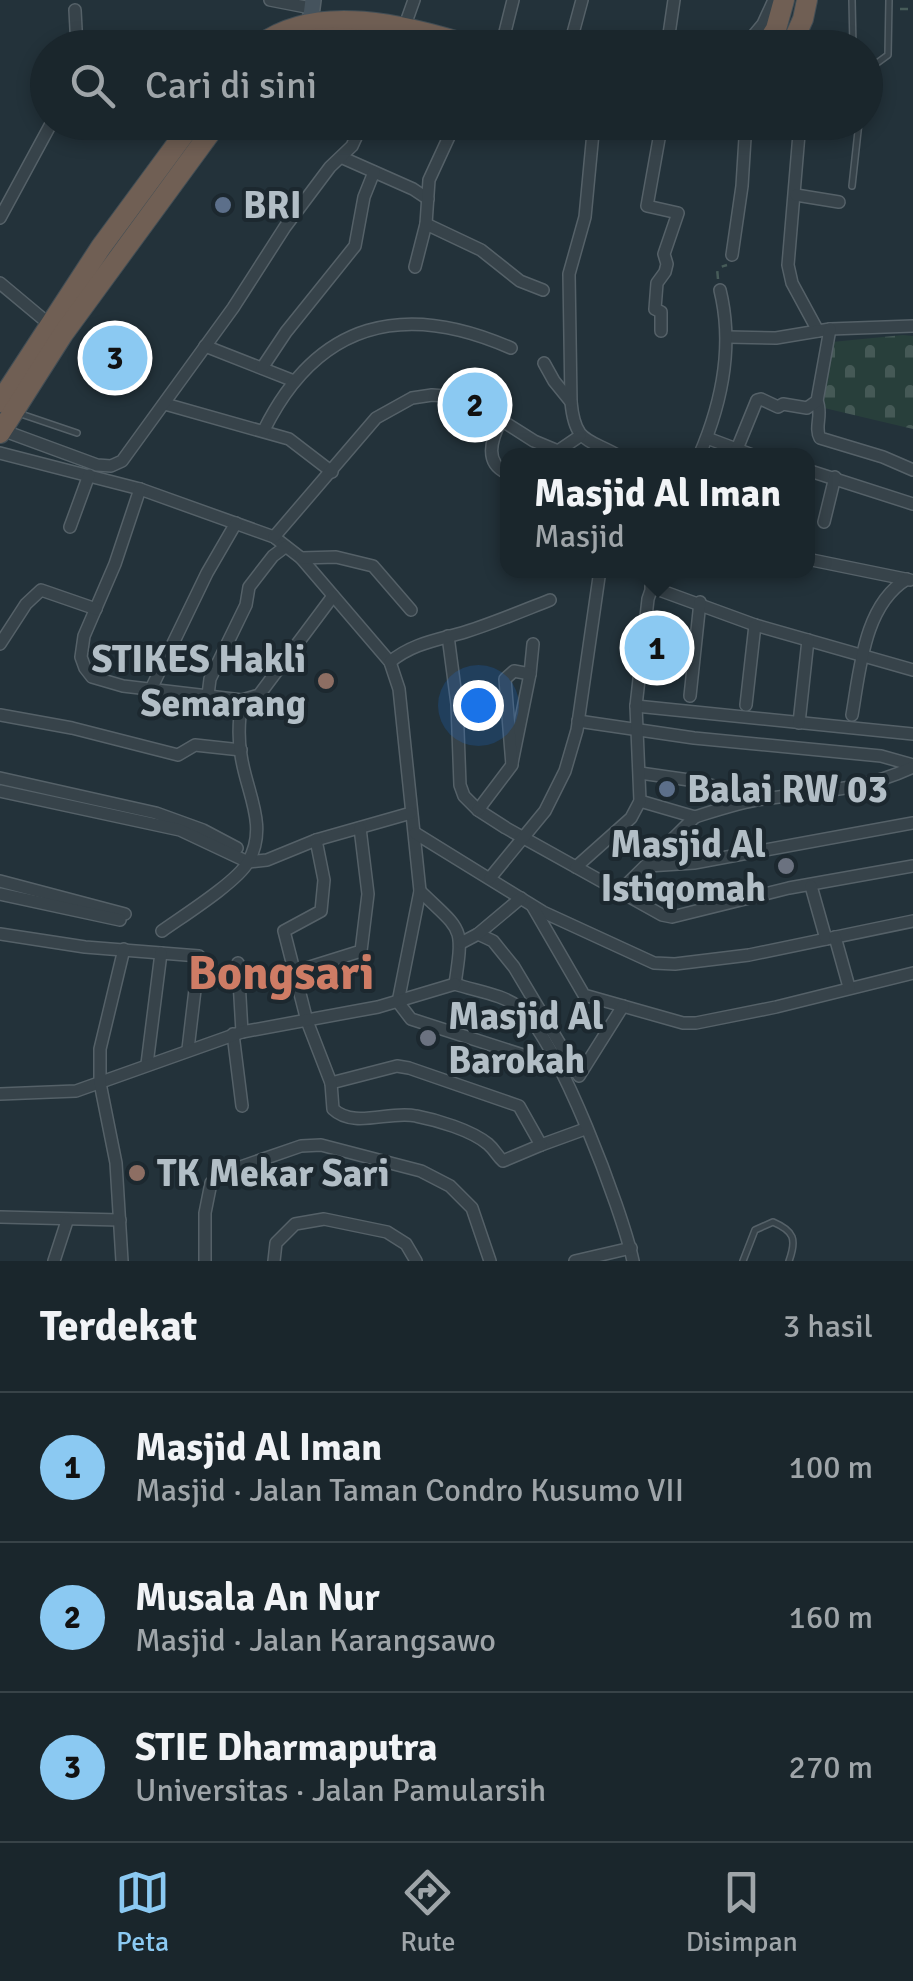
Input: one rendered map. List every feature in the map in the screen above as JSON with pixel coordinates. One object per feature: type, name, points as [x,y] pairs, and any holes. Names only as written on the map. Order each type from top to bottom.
[{"type":"highway","points":[[775,30],[784,0]]},
{"type":"highway","points":[[798,30],[807,0]]},
{"type":"highway","points":[[276,30],[311,17],[367,18],[381,30]]},
{"type":"highway","points":[[1,431],[8,407],[48,324],[179,140]]},
{"type":"highway","points":[[8,407],[205,140]]},
{"type":"street","points":[[270,0],[311,17]]},
{"type":"street","points":[[400,30],[414,0]]},
{"type":"street","points":[[506,30],[514,0]]},
{"type":"street","points":[[574,30],[582,0]]},
{"type":"street","points":[[670,30],[674,0]]},
{"type":"street","points":[[757,30],[774,0]]},
{"type":"street","points":[[76,10],[76,30]]},
{"type":"street","points":[[0,218],[5,197],[41,140]]},
{"type":"street","points":[[1,431],[80,460],[111,466],[127,457],[285,227],[355,140]]},
{"type":"street","points":[[414,267],[426,224],[428,180],[447,140]]},
{"type":"street","points":[[592,140],[585,217],[569,274],[571,402],[573,423],[580,436],[603,448]]},
{"type":"street","points":[[659,140],[648,206],[678,213],[664,254],[668,264],[657,282],[655,310],[662,312],[662,332]]},
{"type":"street","points":[[732,254],[745,140]]},
{"type":"street","points":[[799,140],[788,265],[792,284],[824,330],[817,402],[821,410],[820,438],[913,470]]},
{"type":"street","points":[[342,158],[428,199]]},
{"type":"street","points":[[262,368],[355,246],[364,197],[374,172]]},
{"type":"street","points":[[796,195],[839,202]]},
{"type":"street","points":[[426,224],[481,250],[520,281],[543,290]]},
{"type":"street","points":[[0,284],[48,324]]},
{"type":"street","points":[[703,448],[720,399],[728,337],[720,290]]},
{"type":"street","points":[[264,430],[294,381],[325,353],[368,329],[384,324],[424,323],[460,328],[511,348]]},
{"type":"street","points":[[728,337],[776,338],[824,330],[913,326]]},
{"type":"street","points":[[205,346],[294,381]]},
{"type":"street","points":[[544,363],[571,402]]},
{"type":"street","points":[[274,537],[376,418],[412,398],[473,398],[491,406],[500,420],[551,448]]},
{"type":"street","points":[[737,448],[757,400],[761,398],[778,407],[783,404],[807,408],[817,402]]},
{"type":"street","points":[[165,404],[288,439],[332,472]]},
{"type":"street","points":[[500,420],[492,462],[500,470]]},
{"type":"street","points":[[562,448],[580,436]]},
{"type":"street","points":[[707,438],[734,448]]},
{"type":"street","points":[[0,452],[140,490],[236,523],[274,537],[301,558],[390,662],[399,689],[420,891],[398,1002],[411,1019],[557,1066]]},
{"type":"street","points":[[815,472],[913,504]]},
{"type":"street","points":[[70,528],[89,476]]},
{"type":"street","points":[[824,522],[835,478]]},
{"type":"street","points":[[140,490],[81,650],[85,668],[92,677],[150,690],[242,700],[260,694],[334,596]]},
{"type":"street","points":[[150,690],[236,523]]},
{"type":"street","points":[[208,695],[210,679],[246,605],[249,588],[285,547]]},
{"type":"street","points":[[301,558],[336,557],[373,566],[411,610]]},
{"type":"street","points":[[815,560],[910,580]]},
{"type":"street","points":[[490,878],[558,792],[578,721],[599,578]]},
{"type":"street","points":[[576,867],[632,818],[640,801],[636,706],[654,578]]},
{"type":"street","points":[[852,714],[862,655],[882,600],[910,580]]},
{"type":"street","points":[[650,587],[755,625],[913,670]]},
{"type":"street","points":[[0,644],[26,604],[41,590],[96,609]]},
{"type":"street","points":[[390,662],[410,648],[550,600]]},
{"type":"street","points":[[690,696],[700,602]]},
{"type":"street","points":[[746,705],[755,625]]},
{"type":"street","points":[[448,636],[464,796],[478,810],[662,915],[672,917],[789,888],[913,866]]},
{"type":"street","points":[[800,722],[808,640]]},
{"type":"street","points":[[478,810],[512,765],[533,644]]},
{"type":"street","points":[[512,765],[506,679],[514,670],[530,674]]},
{"type":"street","points":[[162,932],[234,877],[257,840],[257,815],[240,750],[242,700]]},
{"type":"street","points":[[636,706],[913,734]]},
{"type":"street","points":[[0,715],[72,728],[178,755],[195,745],[240,750]]},
{"type":"street","points":[[578,721],[880,756],[913,766]]},
{"type":"street","points":[[620,891],[695,817],[760,799],[807,796],[884,781],[913,766]]},
{"type":"street","points":[[640,773],[696,780],[760,799]]},
{"type":"street","points":[[0,778],[98,807]]},
{"type":"street","points":[[0,792],[154,818],[181,826],[249,858],[267,860],[316,840],[412,813]]},
{"type":"street","points":[[640,801],[695,817]]},
{"type":"street","points":[[648,866],[694,863],[913,823]]},
{"type":"street","points":[[297,971],[350,957],[361,950],[368,894],[360,828]]},
{"type":"street","points":[[415,833],[526,902],[654,963],[749,955],[913,921]]},
{"type":"street","points":[[316,840],[324,880],[321,911],[284,931],[308,1021],[331,1083],[333,1108],[340,1115],[422,1117],[486,1142],[503,1162],[585,1129]]},
{"type":"street","points":[[0,882],[123,917],[0,894]]},
{"type":"street","points":[[812,886],[848,987]]},
{"type":"street","points":[[420,891],[458,929],[461,943],[454,984]]},
{"type":"street","points":[[461,943],[526,902]]},
{"type":"street","points":[[526,902],[584,995],[684,1023],[776,1007],[913,973]]},
{"type":"street","points":[[0,934],[196,955],[200,959],[188,1049]]},
{"type":"street","points":[[478,934],[498,946],[579,1076],[623,1006]]},
{"type":"street","points":[[122,1261],[116,1163],[100,1082],[100,1049],[124,950]]},
{"type":"street","points":[[147,1064],[162,953]]},
{"type":"street","points":[[238,964],[242,1106]]},
{"type":"street","points":[[0,1094],[76,1091],[238,1033],[398,1002],[454,984],[506,1000],[528,1017],[557,1066],[612,1188],[632,1255],[575,1261]]},
{"type":"street","points":[[506,1000],[525,986]]},
{"type":"street","points":[[331,1083],[396,1066],[409,1068],[519,1106],[541,1145]]},
{"type":"street","points":[[205,1261],[205,1213],[211,1184],[223,1173],[239,1167],[301,1146],[321,1145],[421,1172],[450,1186],[472,1208],[490,1261]]},
{"type":"street","points":[[0,1218],[120,1220]]},
{"type":"street","points":[[274,1261],[276,1243],[295,1224],[324,1219],[386,1232],[406,1244],[416,1261]]},
{"type":"street","points":[[54,1261],[67,1222]]},
{"type":"lane","points":[[852,0],[853,30]]},
{"type":"lane","points":[[883,62],[888,55],[889,0]]},
{"type":"lane","points":[[852,186],[857,140]]},
{"type":"lane","points":[[8,407],[78,434]]},
{"type":"lane","points":[[743,1261],[755,1230],[773,1222],[794,1235],[789,1261]]},
{"type":"path","points":[[889,10],[913,9]]},
{"type":"path","points":[[720,290],[717,268],[730,264],[732,254]]},
{"type":"green space","points":[[913,336],[913,429],[820,407],[832,342]]},
{"type":"place","name":"BRI","points":[[223,205]]},
{"type":"place","name":"STIE Dharmaputra","points":[[115,358]]},
{"type":"place","name":"Musala An Nur","points":[[475,405]]},
{"type":"place","name":"Masjid Al Iman","points":[[657,648]]},
{"type":"place","name":"STIKES Hakli Semarang","points":[[326,681]]},
{"type":"place","name":"Balai RW 03","points":[[667,789]]},
{"type":"place","name":"Masjid Al Istiqomah","points":[[786,866]]},
{"type":"place","name":"Masjid Al Barokah","points":[[428,1038]]},
{"type":"place","name":"TK Mekar Sari","points":[[137,1173]]},
{"type":"district","name":"Bongsari","points":[[281,972]]}]
